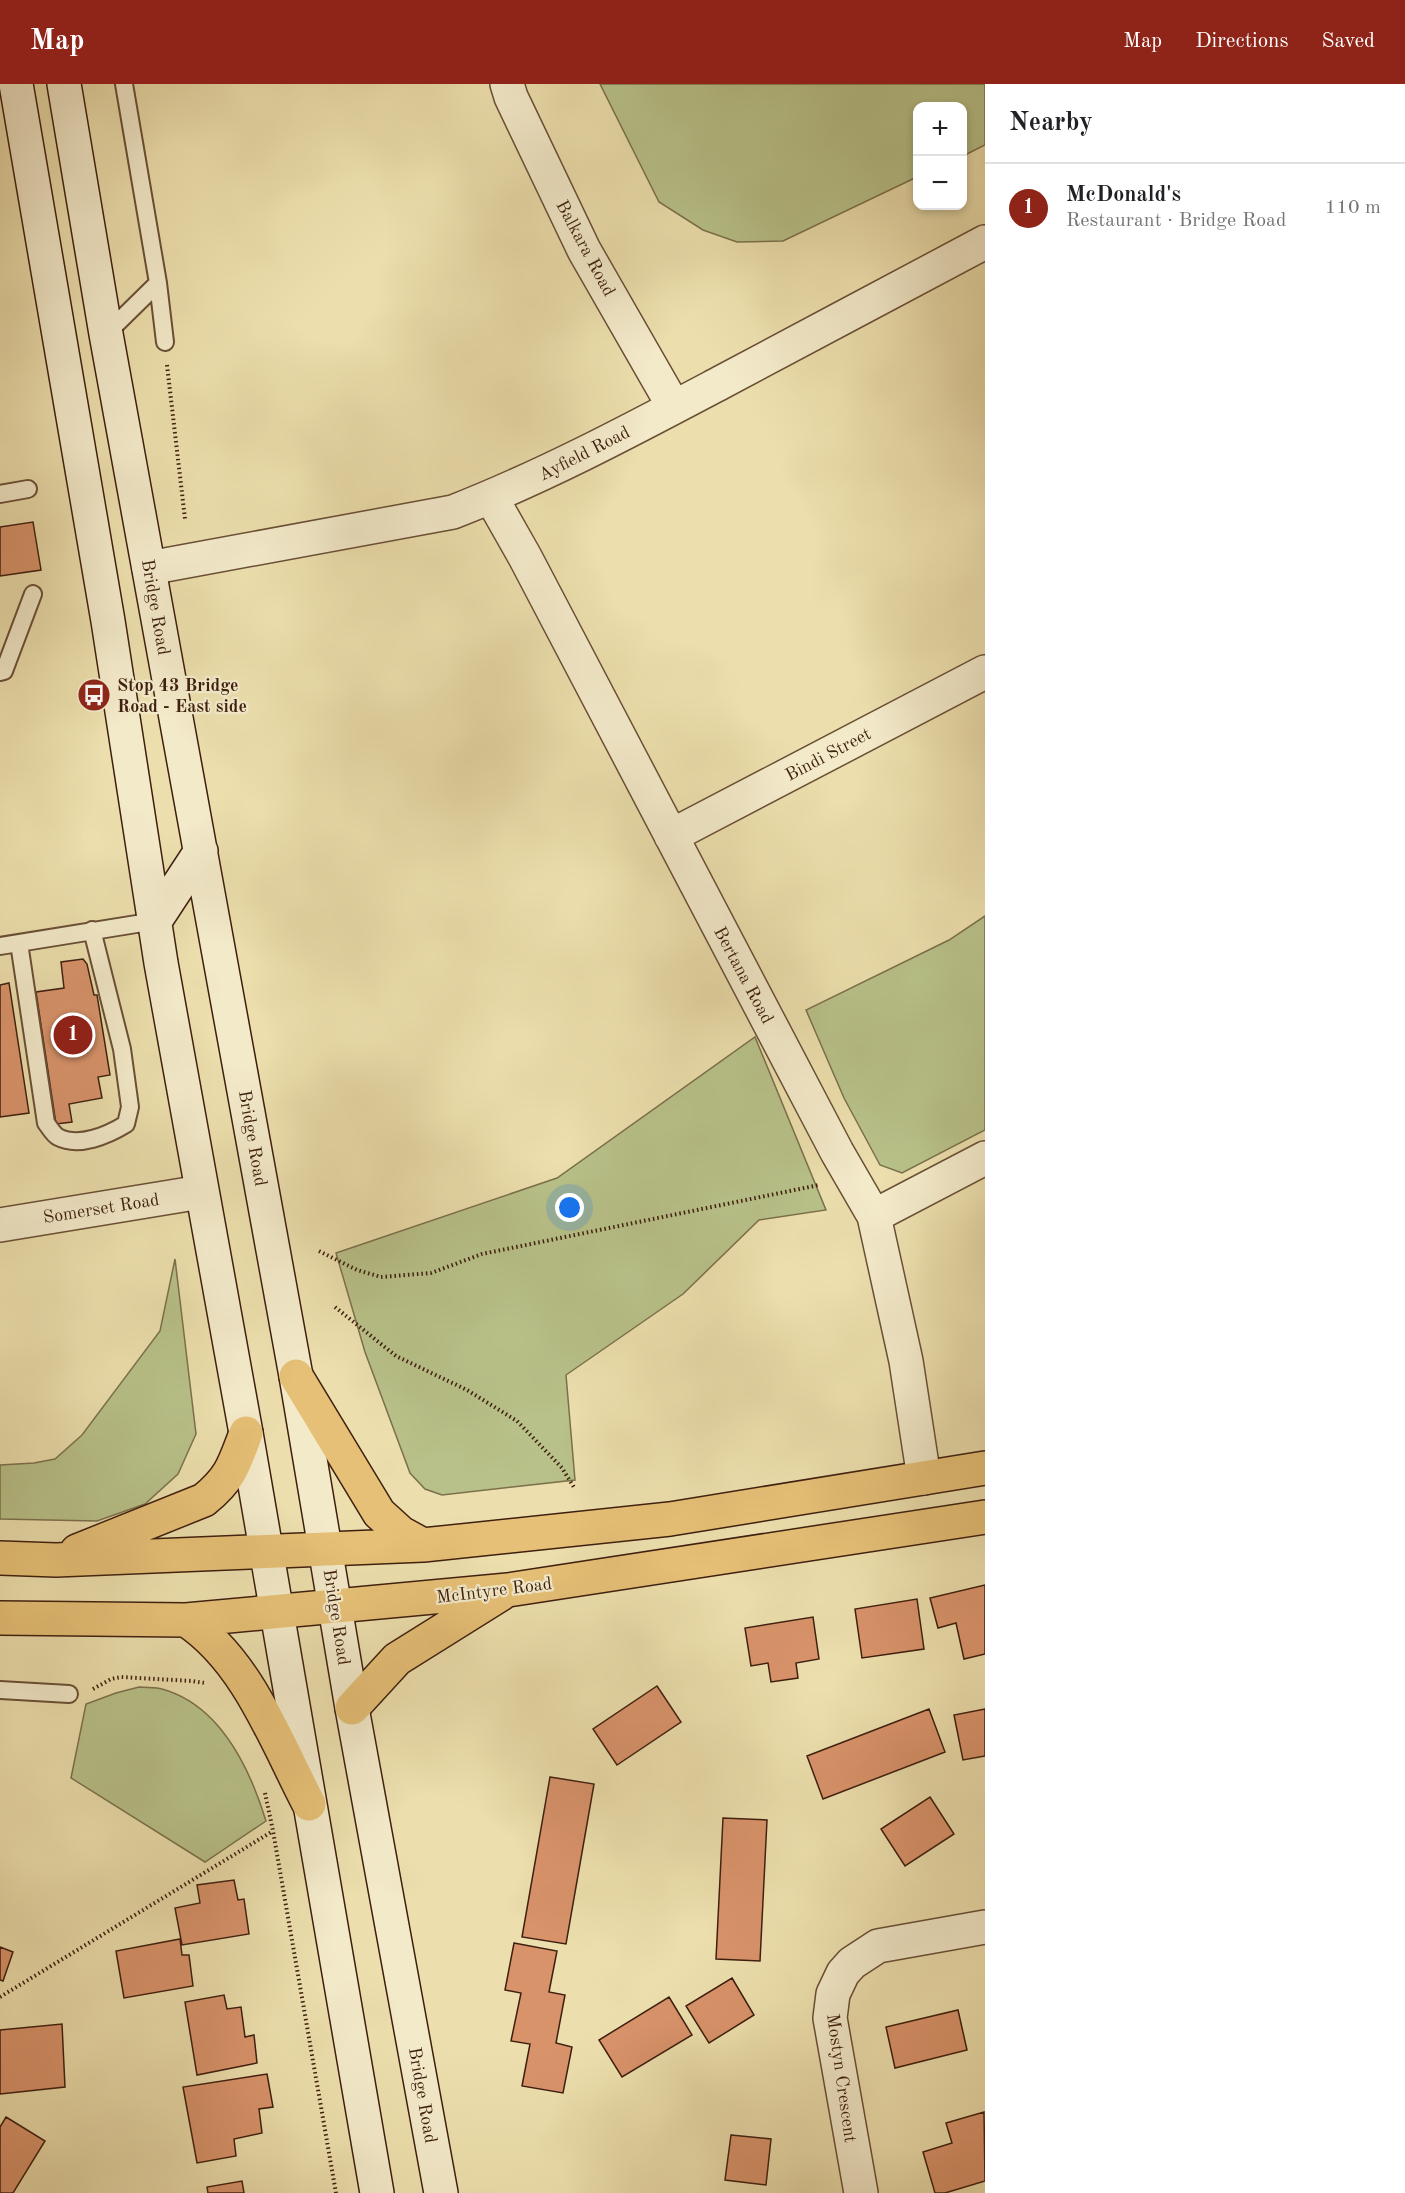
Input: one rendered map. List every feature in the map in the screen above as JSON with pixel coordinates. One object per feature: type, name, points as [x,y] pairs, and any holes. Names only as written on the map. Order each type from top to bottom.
[{"type":"main road","points":[[16,84],[100,576],[201,1192],[246,1433],[377,2193]]},
{"type":"main road","name":"Bridge Road","points":[[64,84],[106,334],[296,1376],[352,1708],[441,2193]]},
{"type":"main road","name":"Balkara Road","points":[[507,84],[511,97],[584,250],[674,407]]},
{"type":"main road","name":"Ayfield Road","points":[[100,576],[453,512],[521,485],[674,407],[985,242]]},
{"type":"main road","name":"Bertana Road","points":[[491,497],[874,1216],[906,1361],[924,1478]]},
{"type":"main road","name":"Bindi Street","points":[[671,836],[985,672]]},
{"type":"main road","points":[[155,921],[201,851]]},
{"type":"main road","points":[[874,1216],[985,1158]]},
{"type":"main road","name":"Somerset Road","points":[[0,1225],[201,1192]]},
{"type":"main road","points":[[296,1376],[379,1513],[401,1533],[423,1545]]},
{"type":"main road","points":[[56,1560],[204,1500],[220,1487],[231,1473],[246,1433]]},
{"type":"main road","points":[[0,1558],[56,1560],[423,1545],[670,1519],[985,1468]]},
{"type":"main road","name":"McIntyre Road","points":[[0,1618],[186,1620],[508,1590],[985,1517]]},
{"type":"main road","points":[[352,1708],[397,1659],[508,1590]]},
{"type":"main road","points":[[186,1620],[202,1631],[236,1667],[309,1804]]},
{"type":"main road","name":"Mostyn Crescent","points":[[861,2193],[830,2018],[833,1994],[843,1973],[878,1946],[985,1927]]},
{"type":"lane","points":[[124,84],[158,283],[165,342]]},
{"type":"lane","points":[[106,334],[158,283]]},
{"type":"lane","points":[[0,494],[28,489]]},
{"type":"lane","points":[[0,672],[4,671],[33,594]]},
{"type":"lane","points":[[0,946],[155,921]]},
{"type":"lane","points":[[19,943],[46,1123],[56,1136],[70,1141],[90,1139],[111,1133],[126,1124],[130,1107],[122,1049],[92,930]]},
{"type":"lane","points":[[0,1689],[69,1694]]},
{"type":"path","points":[[165,342],[185,519]]},
{"type":"path","points":[[319,1251],[357,1270],[381,1277],[431,1273],[482,1254],[852,1178]]},
{"type":"path","points":[[335,1307],[396,1356],[467,1390],[517,1421],[562,1468],[575,1489]]},
{"type":"path","points":[[69,1694],[91,1690],[111,1678],[122,1677],[209,1684]]},
{"type":"path","points":[[263,1788],[273,1831],[336,2193]]},
{"type":"path","points":[[0,1997],[273,1831]]},
{"type":"green space","points":[[600,84],[985,84],[985,145],[967,154],[967,102],[913,102],[913,179],[783,241],[737,242],[703,230],[659,202]]},
{"type":"green space","points":[[985,916],[985,1130],[902,1173],[880,1165],[844,1098],[806,1010],[949,940]]},
{"type":"green space","points":[[755,1037],[826,1210],[759,1220],[683,1294],[566,1375],[575,1480],[442,1495],[425,1489],[410,1473],[365,1352],[336,1253],[557,1178]]},
{"type":"green space","points":[[175,1259],[196,1434],[178,1474],[145,1504],[97,1521],[0,1519],[0,1465],[55,1459],[82,1435],[160,1331]]},
{"type":"green space","points":[[139,1687],[162,1689],[182,1697],[216,1724],[241,1761],[259,1801],[266,1821],[205,1862],[71,1778],[86,1704]]},
{"type":"building","points":[[33,522],[41,570],[0,576],[0,527]]},
{"type":"building","points":[[83,959],[87,964],[94,995],[97,995],[110,1075],[98,1077],[102,1098],[69,1104],[72,1122],[56,1124],[36,992],[64,988],[61,962]]},
{"type":"building","points":[[9,983],[29,1113],[0,1117],[0,985]]},
{"type":"building","points":[[985,1585],[985,1654],[964,1659],[956,1623],[938,1628],[930,1598]]},
{"type":"building","points":[[917,1599],[924,1649],[862,1658],[855,1609]]},
{"type":"building","points":[[813,1617],[819,1659],[796,1663],[798,1678],[771,1682],[768,1663],[751,1666],[745,1628]]},
{"type":"building","points":[[657,1686],[681,1722],[617,1765],[593,1729]]},
{"type":"building","points":[[929,1709],[945,1752],[823,1799],[807,1756]]},
{"type":"building","points":[[985,1709],[985,1756],[963,1760],[954,1715]]},
{"type":"building","points":[[550,1777],[594,1784],[566,1944],[522,1937]]},
{"type":"building","points":[[930,1797],[954,1834],[905,1866],[881,1829]]},
{"type":"building","points":[[723,1818],[767,1820],[760,1961],[716,1959]]},
{"type":"building","points":[[234,1880],[238,1900],[244,1899],[249,1934],[182,1945],[175,1908],[200,1903],[197,1885]]},
{"type":"building","points":[[180,1939],[182,1955],[189,1955],[193,1986],[124,1998],[116,1951]]},
{"type":"building","points":[[514,1943],[557,1951],[549,1992],[565,1995],[556,2043],[572,2047],[563,2093],[522,2086],[530,2044],[511,2041],[521,1993],[505,1990]]},
{"type":"building","points":[[0,1947],[13,1952],[3,1981],[0,1980]]},
{"type":"building","points":[[732,1978],[754,2015],[709,2043],[686,2006]]},
{"type":"building","points":[[224,1995],[227,2009],[241,2007],[245,2037],[254,2035],[257,2063],[197,2075],[185,2002]]},
{"type":"building","points":[[669,1997],[692,2035],[622,2077],[599,2040]]},
{"type":"building","points":[[958,2010],[967,2050],[895,2068],[886,2027]]},
{"type":"building","points":[[62,2024],[65,2087],[0,2094],[0,2030]]},
{"type":"building","points":[[267,2074],[273,2107],[259,2109],[262,2133],[234,2139],[236,2156],[197,2163],[183,2087]]},
{"type":"building","points":[[984,2112],[985,2181],[945,2193],[935,2193],[923,2152],[952,2143],[946,2123]]},
{"type":"building","points":[[6,2117],[45,2141],[13,2193],[0,2193],[0,2127]]},
{"type":"building","points":[[731,2135],[771,2139],[766,2185],[725,2180]]},
{"type":"building","points":[[242,2181],[244,2193],[208,2193],[207,2187]]},
{"type":"place","name":"Stop 43 Bridge Road - East side","points":[[94,695]]},
{"type":"place","name":"McDonald's","points":[[73,1035]]}]
